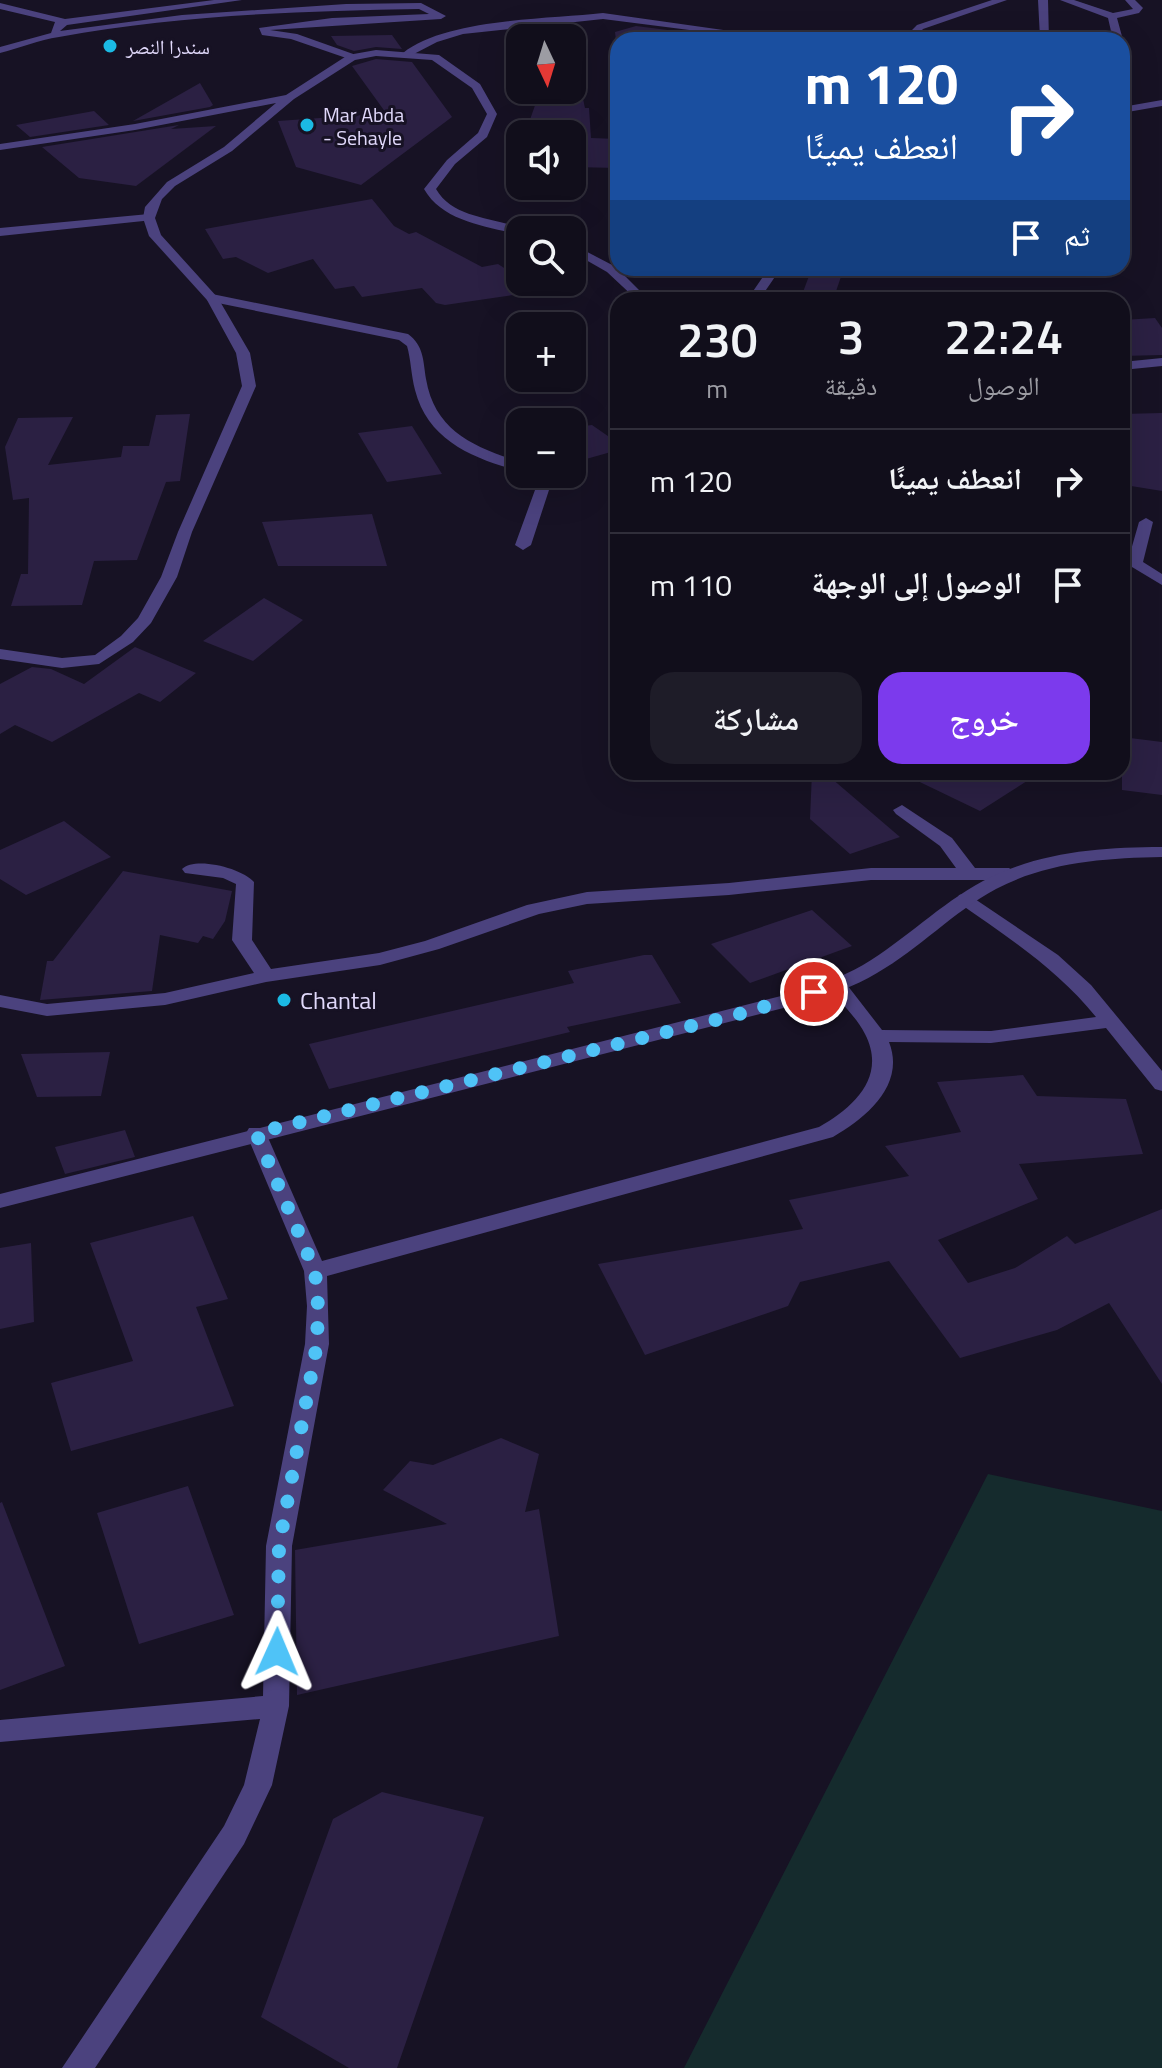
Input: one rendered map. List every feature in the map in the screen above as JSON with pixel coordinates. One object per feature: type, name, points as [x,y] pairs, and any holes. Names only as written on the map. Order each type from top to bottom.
[{"type":"street","points":[[0,6],[65,22],[237,0]]},
{"type":"street","points":[[915,32],[920,27],[1002,0]]},
{"type":"street","points":[[1043,0],[1045,32]]},
{"type":"street","points":[[1065,0],[1112,16],[1136,11],[1138,8],[1130,0]]},
{"type":"street","points":[[0,50],[57,34],[182,18],[346,7],[421,6],[441,16],[484,28]]},
{"type":"street","points":[[352,57],[293,36],[266,33],[264,28],[441,16]]},
{"type":"street","points":[[408,53],[447,35],[484,28],[619,16],[733,32]]},
{"type":"street","points":[[1112,16],[1116,32]]},
{"type":"street","points":[[57,34],[55,28],[65,22]]},
{"type":"street","points":[[0,654],[62,663],[99,659],[127,639],[157,600],[249,386],[243,353],[212,298],[155,236],[149,218],[151,207],[171,184],[228,149],[290,97],[352,57],[408,53],[435,57],[453,67],[476,86],[492,114],[483,135],[451,162],[430,189],[432,196],[446,208],[506,227]]},
{"type":"street","points":[[0,147],[148,124],[290,97]]},
{"type":"street","points":[[1130,109],[1162,103]]},
{"type":"street","points":[[0,232],[149,218]]},
{"type":"street","points":[[586,254],[610,269]]},
{"type":"street","points":[[619,276],[635,292]]},
{"type":"street","points":[[212,298],[403,337],[413,344],[423,394],[440,429],[458,444],[506,462]]},
{"type":"street","points":[[1130,365],[1162,362]]},
{"type":"street","points":[[523,545],[542,488]]},
{"type":"street","points":[[1146,522],[1135,564],[1162,580]]},
{"type":"street","points":[[902,810],[946,842],[970,875]]},
{"type":"street","points":[[0,1201],[256,1133],[736,1015],[837,985],[874,967],[966,899],[1009,874],[1054,860],[1162,852]]},
{"type":"street","points":[[191,869],[227,873],[245,882],[242,940],[266,976]]},
{"type":"street","points":[[0,1001],[47,1010],[165,999],[266,976],[380,959],[432,945],[546,906],[587,898],[729,889],[871,874],[1009,874]]},
{"type":"street","points":[[966,899],[1051,959],[1113,1021],[1162,1084]]},
{"type":"street","points":[[315,1271],[826,1132],[852,1118],[870,1100],[881,1078],[881,1054],[876,1036],[837,985]]},
{"type":"street","points":[[876,1036],[991,1037],[1113,1021]]},
{"type":"street","points":[[77,2068],[234,1835],[258,1785],[276,1706],[279,1546],[317,1344],[318,1306],[315,1271],[256,1133]]},
{"type":"street","points":[[0,1731],[276,1706]]},
{"type":"green space","points":[[988,1474],[1162,1511],[1162,2068],[684,2068]]},
{"type":"building","points":[[636,26],[683,32],[615,32]]},
{"type":"building","points":[[392,35],[402,49],[376,47],[354,51],[337,45],[331,36]]},
{"type":"building","points":[[376,59],[412,62],[452,117],[361,185],[296,167],[278,121],[377,114],[391,120],[352,66]]},
{"type":"building","points":[[200,83],[213,105],[210,107],[133,121]]},
{"type":"building","points":[[535,104],[584,104],[585,108],[589,108],[591,138],[610,139],[610,168],[586,167],[586,120],[530,120]]},
{"type":"building","points":[[94,111],[109,125],[30,137],[16,125]]},
{"type":"building","points":[[179,125],[171,129],[216,126],[136,186],[79,178],[42,147]]},
{"type":"building","points":[[372,199],[394,226],[409,234],[416,232],[482,267],[498,264],[506,269],[507,296],[445,305],[436,303],[422,288],[362,297],[354,286],[335,289],[313,259],[268,273],[236,257],[223,259],[205,229]]},
{"type":"building","points":[[809,276],[841,276],[836,292],[803,292]]},
{"type":"building","points":[[1155,318],[1162,328],[1162,355],[1130,356],[1130,320]]},
{"type":"building","points":[[1162,413],[1162,491],[1130,484],[1130,414]]},
{"type":"building","points":[[190,414],[180,481],[166,482],[137,560],[94,561],[82,605],[11,606],[21,574],[28,574],[29,498],[13,500],[5,447],[18,418],[73,417],[48,465],[121,457],[123,446],[149,446],[156,415]]},
{"type":"building","points":[[592,425],[610,437],[610,452],[586,459],[586,426]]},
{"type":"building","points":[[412,426],[442,474],[387,482],[358,433]]},
{"type":"building","points":[[372,514],[387,566],[278,566],[262,522]]},
{"type":"building","points":[[264,598],[303,620],[253,661],[203,641]]},
{"type":"building","points":[[135,647],[196,673],[160,702],[139,693],[52,742],[15,725],[0,734],[0,684],[32,667],[51,669],[84,684]]},
{"type":"building","points":[[1130,738],[1162,742],[1162,795],[1122,790],[1122,780],[1130,780]]},
{"type":"building","points":[[812,780],[833,780],[900,837],[850,854],[810,819]]},
{"type":"building","points":[[916,780],[1028,780],[980,811]]},
{"type":"building","points":[[64,821],[111,857],[26,895],[0,879],[0,850]]},
{"type":"building","points":[[123,871],[232,891],[225,921],[213,939],[203,936],[198,943],[160,935],[152,991],[40,1000],[47,961],[53,961]]},
{"type":"building","points":[[812,910],[852,946],[750,983],[711,944]]},
{"type":"building","points":[[652,955],[681,1003],[567,1027],[570,1032],[329,1089],[309,1044],[574,983],[568,971]]},
{"type":"building","points":[[110,1052],[101,1096],[37,1097],[21,1054]]},
{"type":"building","points":[[1023,1075],[1037,1096],[1126,1099],[1143,1154],[1019,1164],[1038,1199],[938,1240],[968,1283],[1015,1268],[1067,1236],[1075,1244],[1162,1209],[1162,1384],[1109,1303],[1057,1330],[960,1358],[889,1261],[800,1282],[788,1306],[645,1355],[598,1264],[803,1229],[789,1200],[909,1176],[885,1146],[961,1132],[937,1082]]},
{"type":"building","points":[[125,1130],[135,1157],[65,1174],[55,1147]]},
{"type":"building","points":[[193,1216],[228,1299],[196,1307],[234,1406],[71,1451],[51,1383],[133,1361],[90,1243]]},
{"type":"building","points":[[31,1243],[34,1322],[0,1329],[0,1248]]},
{"type":"building","points":[[501,1438],[539,1454],[525,1512],[539,1509],[559,1636],[297,1695],[295,1550],[447,1524],[383,1490],[410,1461],[433,1465]]},
{"type":"building","points":[[188,1486],[234,1615],[139,1644],[97,1513]]},
{"type":"building","points":[[0,1503],[65,1666],[0,1690]]},
{"type":"building","points":[[382,1792],[484,1817],[397,2068],[349,2068],[261,2017],[333,1819]]},
{"type":"place","name":"سندرا النصر","points":[[110,46]]},
{"type":"place","name":"Mar Abda - Sehayle","points":[[307,125]]},
{"type":"place","name":"Chantal","points":[[284,1000]]},
{"type":"route","points":[[277,1652],[279,1546],[317,1344],[318,1306],[315,1271],[256,1133],[736,1015],[814,992]]}]
